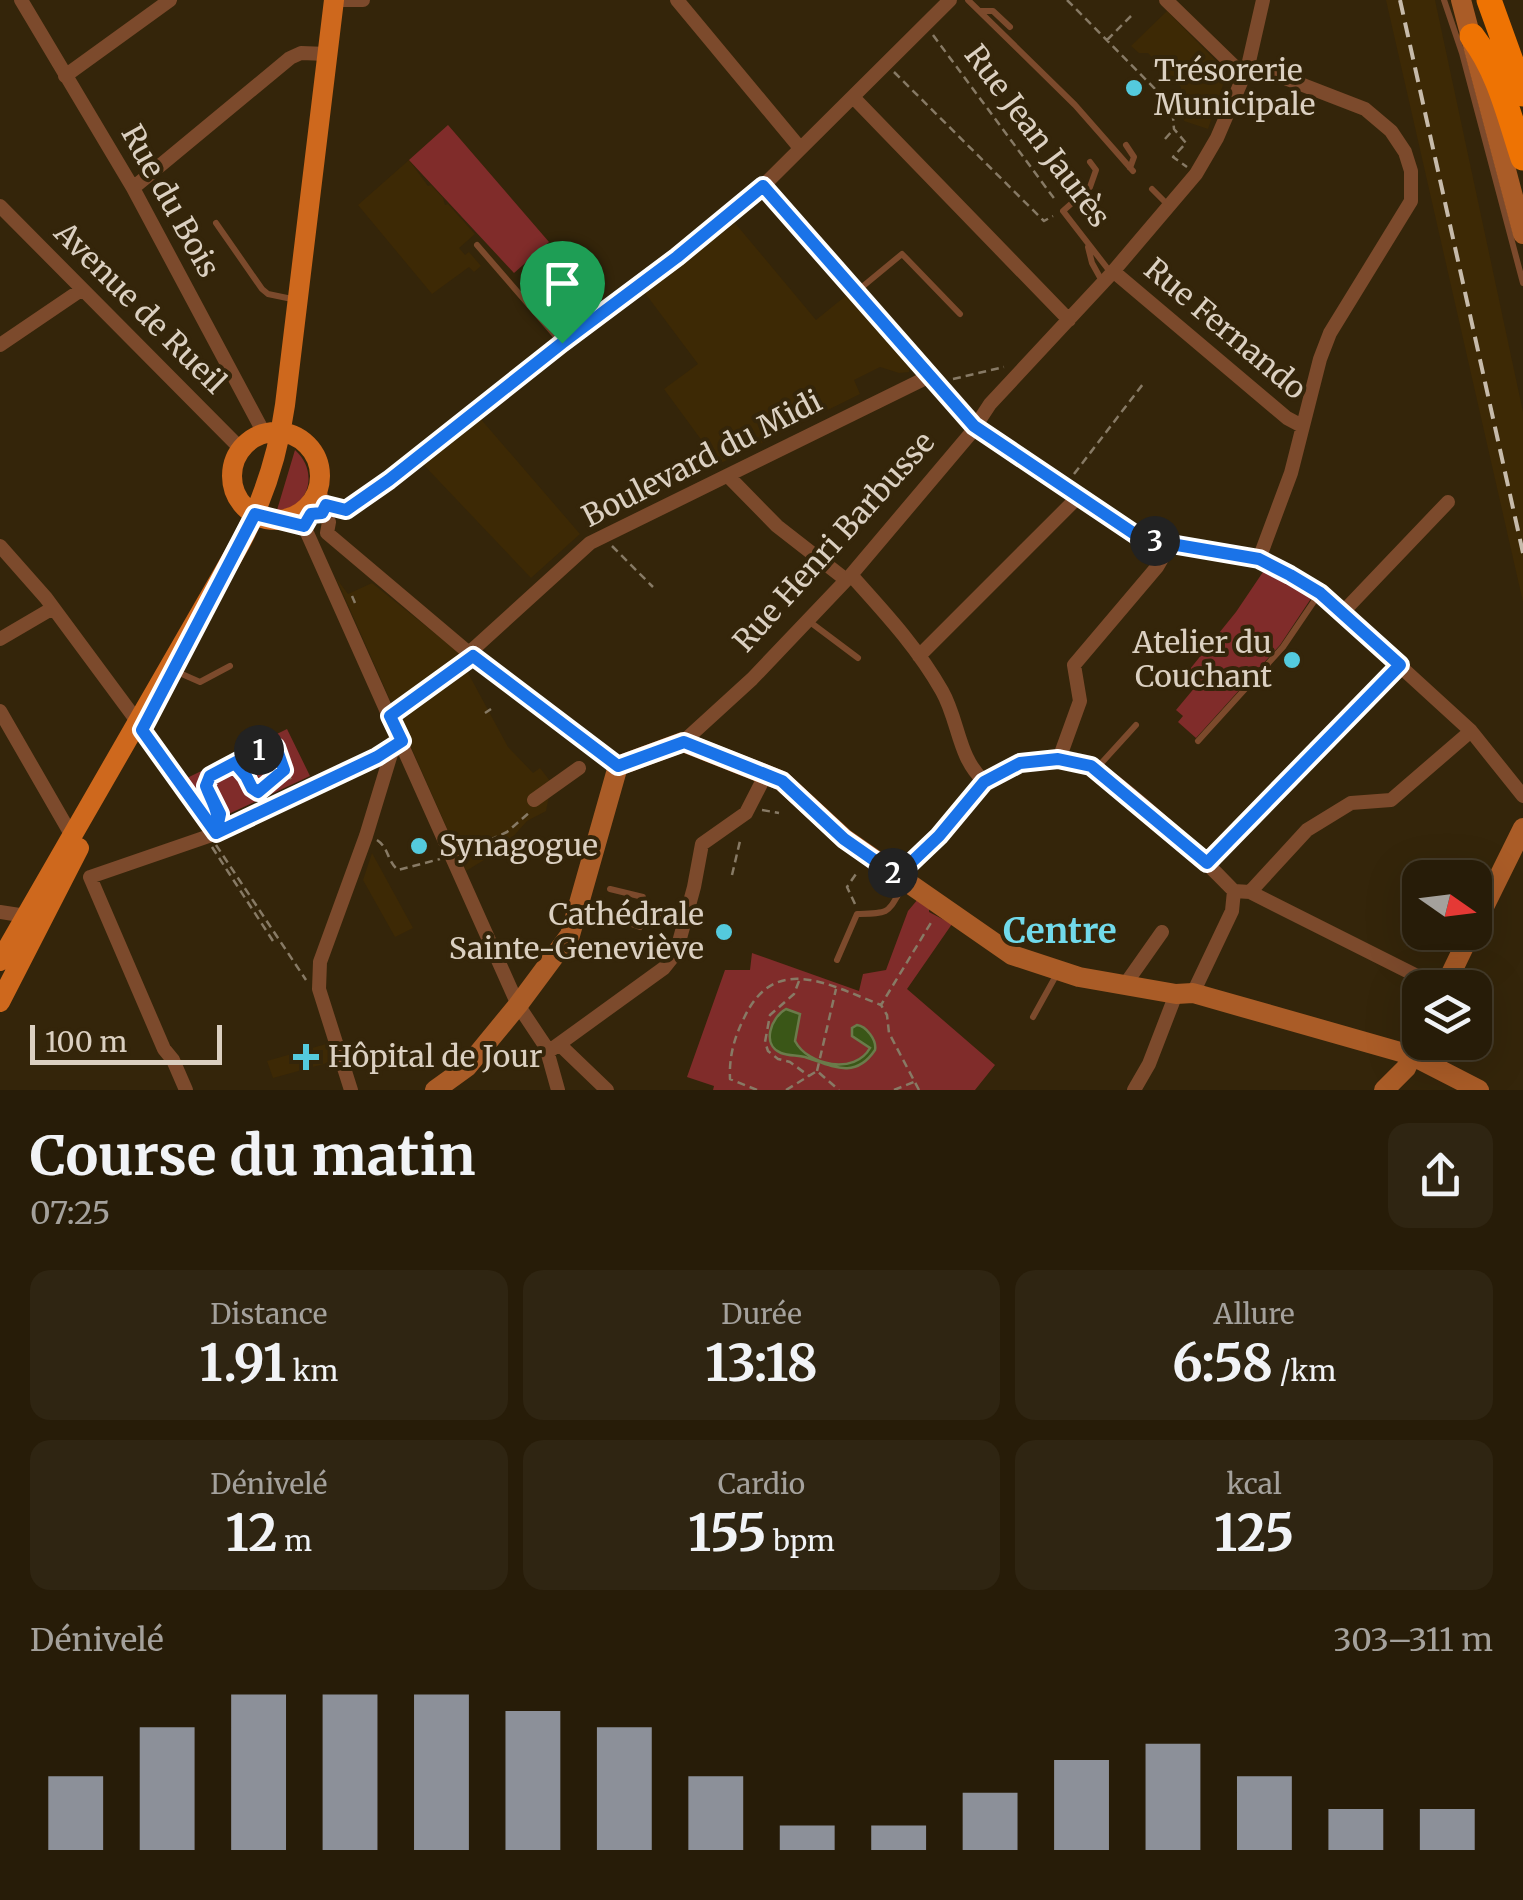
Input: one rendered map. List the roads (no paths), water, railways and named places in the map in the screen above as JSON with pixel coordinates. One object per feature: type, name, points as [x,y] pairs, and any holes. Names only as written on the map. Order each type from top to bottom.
[{"type":"highway","points":[[1489,0],[1523,94]]},
{"type":"highway","points":[[1472,36],[1486,54],[1523,158]]},
{"type":"main road","points":[[0,1002],[139,726],[255,514],[280,446],[272,432],[298,301],[335,0]]},
{"type":"main road","points":[[272,432],[298,437],[312,449],[320,472],[322,503],[276,520],[247,510],[234,488],[235,461],[241,449],[272,432]]},
{"type":"main road","points":[[0,960],[175,671],[196,621]]},
{"type":"main road","points":[[0,980],[69,868]]},
{"type":"street","name":"Rue du Bois","points":[[21,0],[272,432]]},
{"type":"street","points":[[65,76],[170,0]]},
{"type":"street","points":[[335,0],[363,0]]},
{"type":"street","points":[[677,0],[800,148]]},
{"type":"street","points":[[322,503],[346,510],[378,488],[677,257],[763,186],[950,0]]},
{"type":"street","points":[[1166,0],[1241,66],[1365,109],[1392,131],[1412,171],[1411,201],[1330,333],[1291,473],[1259,559]]},
{"type":"street","name":"Rue Henri Barbusse","points":[[598,762],[684,742],[809,621],[990,404],[1171,207],[1217,138],[1263,0]]},
{"type":"street","points":[[1461,0],[1523,234]]},
{"type":"street","points":[[133,188],[290,58],[301,53],[327,54]]},
{"type":"street","points":[[853,97],[1069,320]]},
{"type":"street","points":[[763,186],[937,378],[974,426],[1142,539],[1259,559],[1320,593],[1471,731],[1523,796]]},
{"type":"street","name":"Avenue de Rueil","points":[[0,206],[241,449]]},
{"type":"street","name":"Rue Fernando","points":[[1109,276],[1302,426]]},
{"type":"street","points":[[0,344],[81,290]]},
{"type":"street","name":"Boulevard du Midi","points":[[471,654],[603,536],[937,378]]},
{"type":"street","points":[[728,476],[777,526],[848,577],[910,639],[944,694],[970,769],[984,782]]},
{"type":"street","points":[[919,656],[1078,497]]},
{"type":"street","points":[[1343,612],[1448,502]]},
{"type":"street","points":[[322,503],[305,527],[518,1005],[554,1048],[608,1090]]},
{"type":"street","points":[[322,503],[329,522],[327,533],[598,762]]},
{"type":"street","points":[[276,520],[305,527],[322,544]]},
{"type":"street","points":[[1058,759],[1080,701],[1074,665],[1157,567],[1172,542]]},
{"type":"street","points":[[1,549],[54,608],[212,835]]},
{"type":"street","points":[[0,639],[54,608]]},
{"type":"street","points":[[1207,863],[1400,665]]},
{"type":"street","points":[[0,711],[72,836]]},
{"type":"street","points":[[1134,1090],[1242,892],[1308,830],[1354,802],[1391,800],[1471,731]]},
{"type":"street","points":[[69,868],[90,877],[212,835],[377,757],[402,741]]},
{"type":"street","points":[[350,1090],[319,990],[320,962],[392,754],[402,741]]},
{"type":"street","points":[[684,742],[782,781],[844,839],[1012,956],[1124,986],[1184,994],[1402,1043]]},
{"type":"street","points":[[901,879],[984,782],[1020,763],[1058,759],[1080,762],[1096,769],[1242,892],[1404,970]]},
{"type":"street","points":[[534,800],[598,762]]},
{"type":"street","points":[[435,1090],[467,1067],[570,936],[598,762]]},
{"type":"street","points":[[554,1048],[664,968],[681,942],[702,844],[746,813],[766,774]]},
{"type":"street","points":[[1492,891],[1523,828]]},
{"type":"street","points":[[90,877],[125,966],[186,1090]]},
{"type":"street","points":[[0,912],[26,916]]},
{"type":"street","points":[[1124,986],[1162,932]]},
{"type":"street","points":[[554,1048],[558,1090]]},
{"type":"street","points":[[1384,1090],[1410,1060]]},
{"type":"street","points":[[1436,1060],[1479,1090]]},
{"type":"lane","points":[[968,0],[1075,105],[1131,170],[1134,157],[1126,145]]},
{"type":"lane","points":[[1444,0],[1462,53],[1523,283]]},
{"type":"lane","points":[[980,12],[993,11],[1010,27]]},
{"type":"lane","name":"Rue Jean Jaurès","points":[[1090,162],[1096,170],[1094,181],[1063,210],[1087,240],[1092,263],[1109,276]]},
{"type":"lane","points":[[1152,189],[1171,207]]},
{"type":"lane","points":[[216,223],[268,294],[298,301]]},
{"type":"lane","points":[[477,245],[562,343]]},
{"type":"lane","points":[[856,292],[902,254],[960,314]]},
{"type":"lane","points":[[1198,741],[1284,647],[1320,593]]},
{"type":"lane","points":[[809,621],[858,658]]},
{"type":"lane","points":[[390,716],[471,654]]},
{"type":"lane","points":[[175,671],[200,682],[230,666]]},
{"type":"lane","points":[[1096,769],[1136,725]]},
{"type":"lane","points":[[837,960],[857,914],[878,916],[887,912],[901,879]]},
{"type":"lane","points":[[606,916],[640,927],[646,914],[643,897],[610,889]]},
{"type":"lane","points":[[646,914],[661,917],[664,910],[686,916]]},
{"type":"lane","points":[[1032,1017],[1058,971]]},
{"type":"railway","points":[[1400,0],[1523,553]]},
{"type":"place","name":"Trésorerie Municipale","points":[[1134,88]]},
{"type":"place","name":"Atelier du Couchant","points":[[1292,660]]},
{"type":"place","name":"Synagogue","points":[[419,846]]},
{"type":"place","name":"Cathédrale Sainte-Geneviève","points":[[724,932]]},
{"type":"place","name":"Hôpital de Jour","points":[[306,1057]]},
{"type":"district","name":"Centre","points":[[1060,931]]}]
